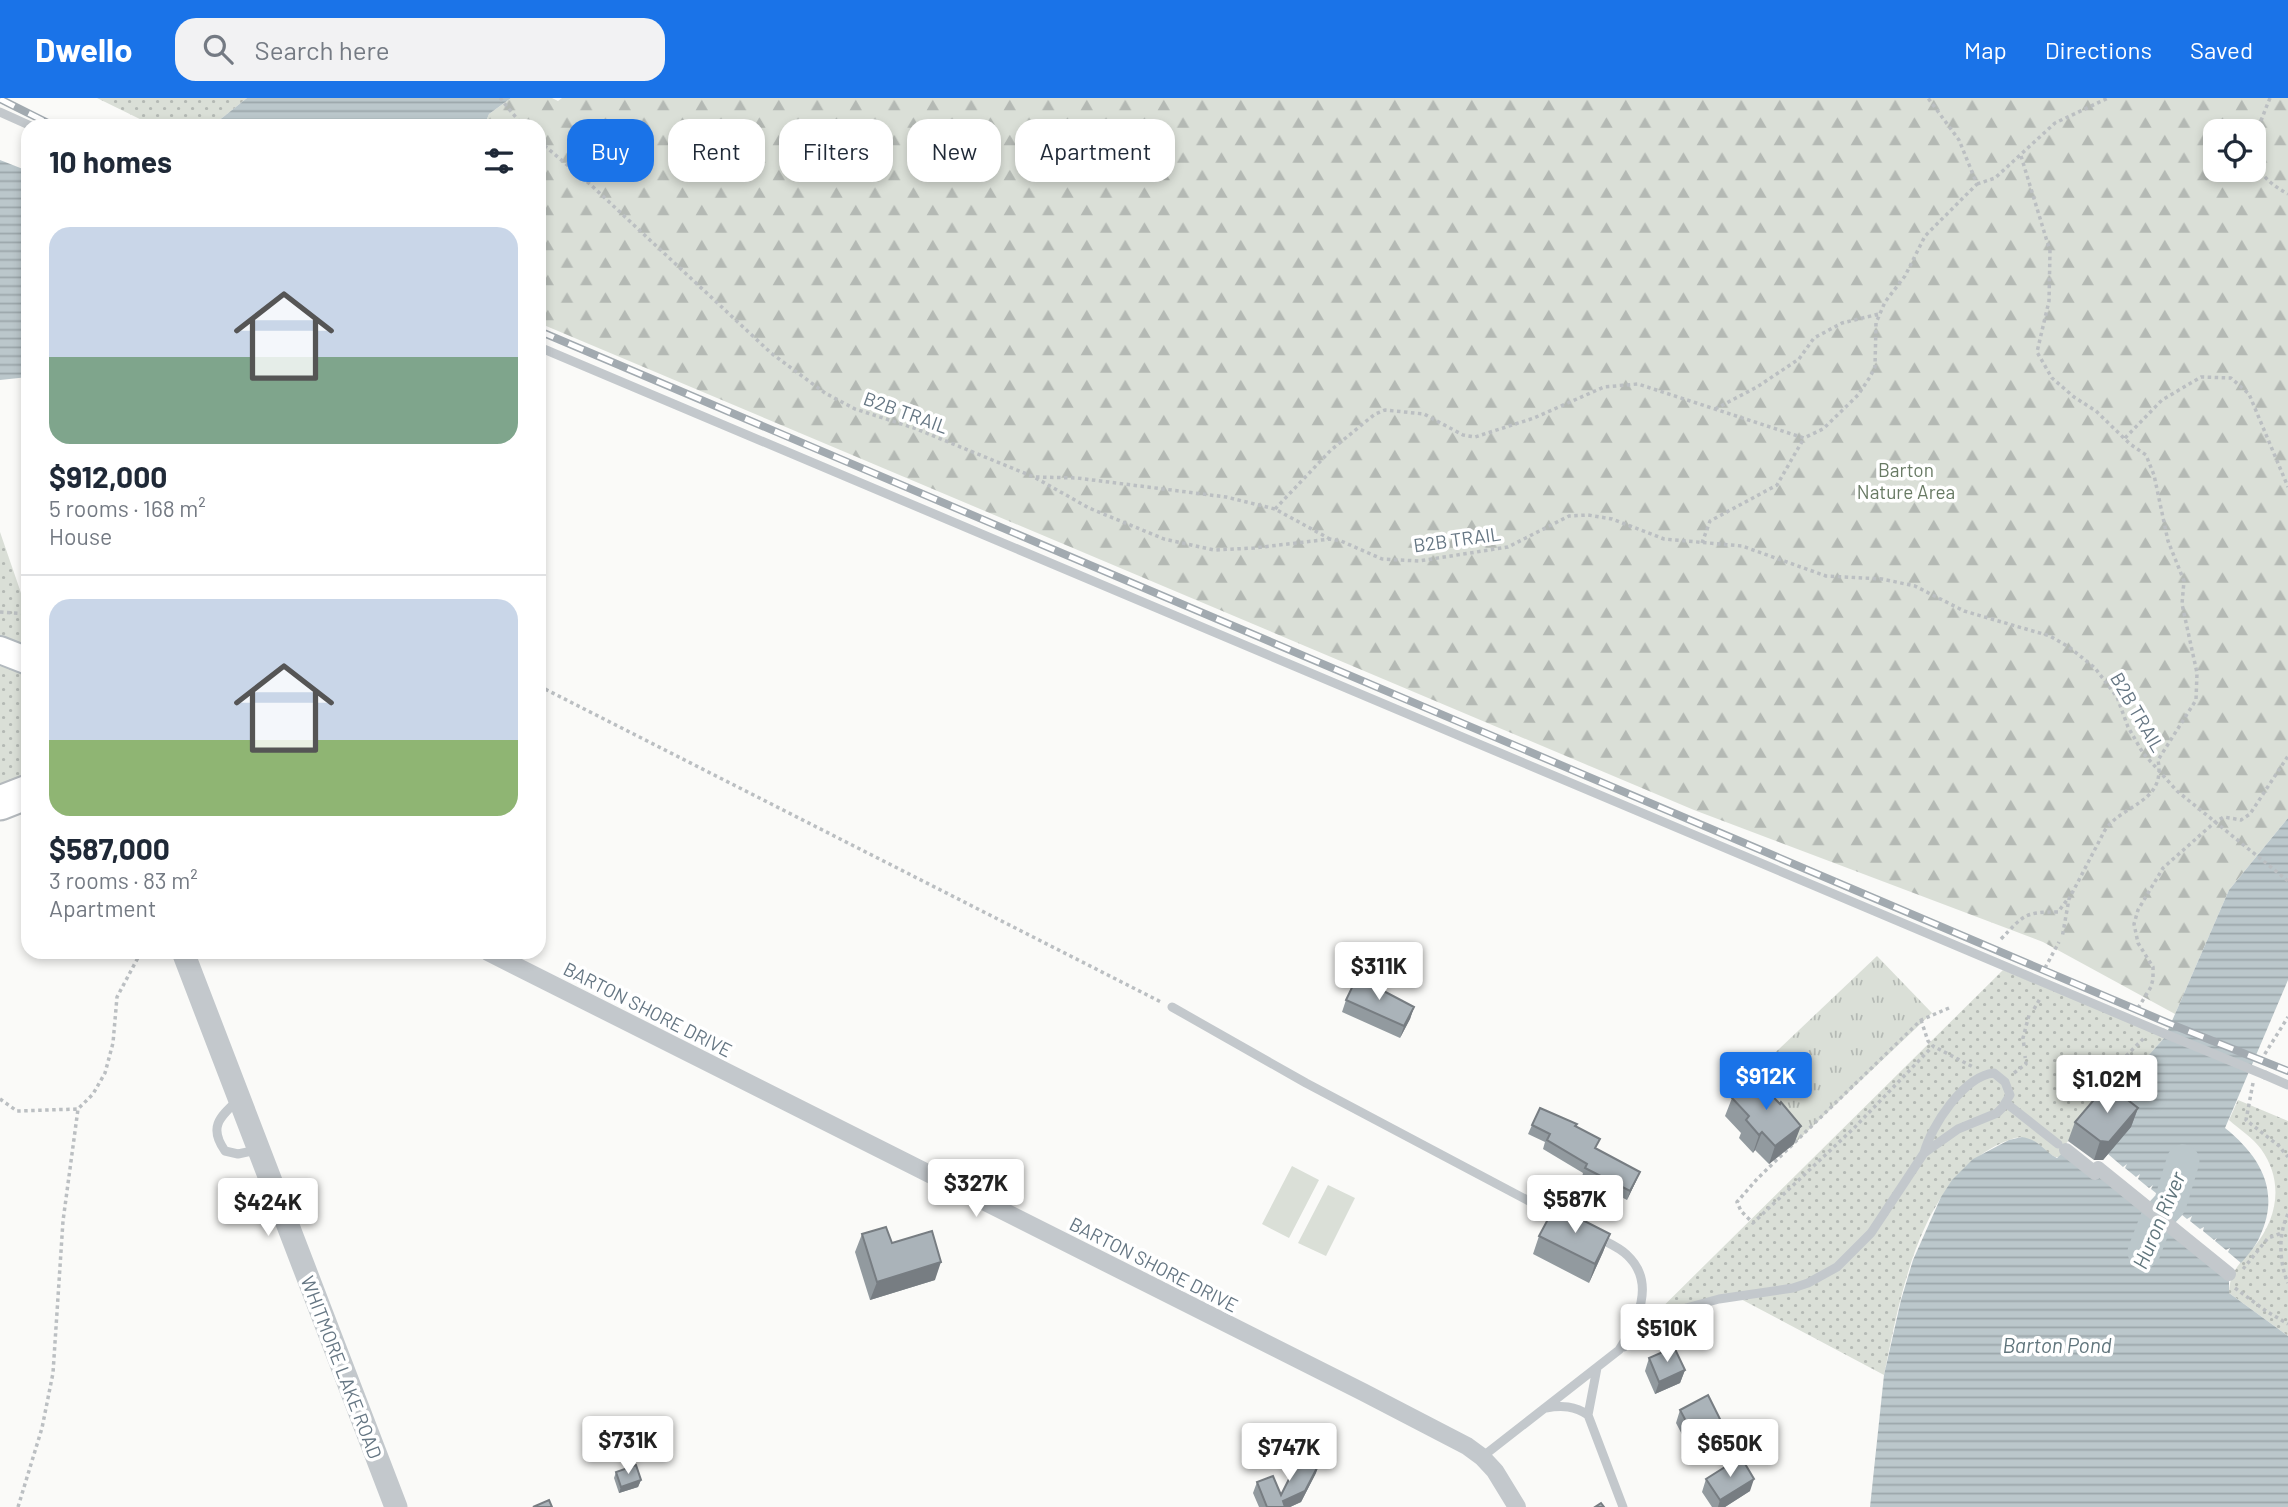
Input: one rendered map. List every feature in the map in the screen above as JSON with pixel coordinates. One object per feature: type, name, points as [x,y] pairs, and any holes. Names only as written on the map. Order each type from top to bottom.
[{"type":"highway","points":[[0,803],[21,795]]},
{"type":"highway","points":[[0,824],[21,816]]},
{"type":"main road","points":[[0,649],[21,658]]},
{"type":"street","name":"WHITMORE LAKE ROAD","points":[[186,959],[396,1507]]},
{"type":"street","name":"BARTON SHORE DRIVE","points":[[502,959],[1460,1443],[1482,1457],[1499,1477],[1517,1507]]},
{"type":"street","points":[[2062,1147],[2095,1172],[2098,1168],[2232,1278]]},
{"type":"lane","points":[[0,112],[21,121]]},
{"type":"lane","points":[[546,350],[2288,1086]]},
{"type":"lane","points":[[1172,1007],[1306,1083],[1570,1223]]},
{"type":"lane","points":[[1482,1457],[1619,1350],[1685,1308],[1719,1299],[1793,1288],[1837,1267],[1871,1233],[1924,1153],[1933,1128],[1968,1085],[1986,1074],[1994,1073],[2003,1080],[2010,1095],[1997,1113],[1958,1129],[1924,1153]]},
{"type":"lane","points":[[239,1099],[219,1117],[216,1135],[225,1151],[238,1154],[258,1150]]},
{"type":"lane","points":[[2006,1103],[2062,1147]]},
{"type":"lane","points":[[1594,1236],[1628,1255],[1642,1279],[1643,1296],[1639,1311],[1619,1350]]},
{"type":"lane","points":[[1597,1367],[1588,1415],[1623,1507]]},
{"type":"lane","points":[[1544,1408],[1570,1407],[1588,1415]]},
{"type":"path","points":[[500,98],[516,119]]},
{"type":"path","points":[[1928,98],[1959,140],[1977,184]]},
{"type":"path","points":[[1702,543],[1710,521],[1777,485],[1804,438],[1824,429],[1858,395],[1875,367],[1876,323],[1879,314],[1905,276],[1925,236],[1977,184],[1995,178],[2055,123],[2108,98]]},
{"type":"path","points":[[2270,98],[2255,134],[2255,156],[2263,177],[2271,185],[2288,194]]},
{"type":"path","name":"B2B TRAIL","points":[[546,147],[592,186],[771,353],[825,393],[855,409],[915,428],[1034,477],[1089,508],[1164,539],[1214,550],[1330,538],[1382,559],[1419,561],[1508,547],[1569,516],[1588,514],[1612,519],[1664,540],[1742,546],[1826,576],[1882,579],[1915,586],[1964,611],[2050,636],[2095,668],[2117,697],[2128,726],[2143,753],[2177,792],[2288,881]]},
{"type":"path","points":[[2001,939],[2030,912],[2058,912],[2069,899],[2110,822],[2148,797],[2161,775],[2158,760],[2196,700],[2197,673],[2182,604],[2184,581],[2168,541],[2154,475],[2146,455],[2096,411],[2052,378],[2037,352],[2049,301],[2050,251],[2021,156]]},
{"type":"path","points":[[1715,409],[1757,387],[1798,359],[1814,338],[1842,323],[1879,314]]},
{"type":"path","points":[[2124,438],[2162,400],[2201,377],[2231,378],[2249,394],[2288,486]]},
{"type":"path","points":[[1275,509],[1331,450],[1375,414],[1385,410],[1424,414],[1463,435],[1475,437],[1534,418],[1604,387],[1638,384],[1804,438]]},
{"type":"path","points":[[1034,477],[1077,478],[1226,497],[1275,509],[1330,538]]},
{"type":"path","points":[[0,612],[21,614]]},
{"type":"path","points":[[546,690],[1172,1007]]},
{"type":"path","points":[[2124,1075],[2122,1060],[2145,1039],[2134,1031],[2135,1023],[2138,1009],[2153,979],[2153,967],[2138,943],[2134,924],[2138,910],[2162,868],[2215,822],[2224,817],[2241,820],[2250,814],[2288,756]]},
{"type":"path","points":[[2062,938],[2069,899]]},
{"type":"path","points":[[18,1507],[42,1428],[53,1373],[63,1221],[78,1109],[93,1094],[105,1073],[113,1043],[117,997],[137,959]]},
{"type":"path","points":[[1933,1046],[1854,1128],[1753,1223],[1741,1211],[1737,1202],[1757,1179],[1921,1020],[1950,1007]]},
{"type":"path","points":[[2024,1046],[2023,1038],[2029,1015]]},
{"type":"path","points":[[1921,1020],[1925,1035],[1933,1046],[1986,1074]]},
{"type":"path","points":[[2003,1080],[2026,1064],[2025,1056]]},
{"type":"path","points":[[2111,1092],[2129,1069]]},
{"type":"path","points":[[0,1099],[17,1111],[78,1109]]},
{"type":"path","points":[[2288,1214],[2283,1232],[2281,1260],[2288,1283]]},
{"type":"path","points":[[2283,1232],[2268,1238],[2232,1278],[2266,1311],[2288,1324]]},
{"type":"green space","points":[[97,98],[247,98],[221,119],[140,119]]},
{"type":"green space","name":"Barton Nature Area","points":[[511,98],[552,98],[558,101],[562,98],[2288,98],[2288,818],[2229,890],[2175,1014],[2043,942],[1694,810],[546,326],[546,119],[487,119],[489,114]]},
{"type":"green space","points":[[0,532],[21,593],[21,780],[0,789]]},
{"type":"green space","points":[[1877,956],[1932,1013],[1794,1144],[1739,1087]]},
{"type":"green space","points":[[2003,970],[2165,1037],[2104,1105],[2098,1106],[2064,1146],[2067,1149],[2061,1157],[2055,1157],[2022,1137],[2015,1138],[1983,1153],[1958,1176],[1937,1204],[1921,1236],[1908,1271],[1884,1375],[1735,1296],[1702,1302],[1619,1350]]},
{"type":"green space","points":[[2238,1100],[2288,1121],[2288,1336],[2229,1293],[2234,1273],[2268,1224],[2275,1199],[2273,1174],[2268,1161],[2258,1145],[2229,1120]]},
{"type":"green space","points":[[1292,1166],[1319,1180],[1289,1238],[1262,1224]]},
{"type":"green space","points":[[1328,1185],[1355,1198],[1326,1256],[1298,1243]]},
{"type":"water","points":[[247,98],[511,98],[489,114],[487,119],[221,119]]},
{"type":"water","points":[[0,160],[21,168],[21,378],[0,380]]},
{"type":"water","name":"Huron River","points":[[2288,818],[2288,980],[2225,1128],[2248,1150],[2257,1163],[2267,1189],[2266,1220],[2252,1250],[2241,1263],[2228,1252],[2230,1248],[2226,1250],[2215,1241],[2217,1238],[2214,1240],[2203,1231],[2204,1227],[2200,1229],[2190,1221],[2192,1216],[2187,1219],[2176,1210],[2178,1206],[2175,1208],[2164,1200],[2166,1195],[2162,1198],[2151,1189],[2153,1185],[2149,1188],[2138,1179],[2140,1174],[2136,1177],[2125,1168],[2127,1164],[2123,1167],[2108,1154],[2104,1105],[2165,1037],[2229,890]]},
{"type":"water","name":"Barton Pond","points":[[2022,1137],[2037,1143],[2057,1158],[2067,1149],[2229,1277],[2229,1293],[2288,1336],[2288,1507],[1870,1507],[1884,1375],[1913,1260],[1941,1197],[1952,1180],[1973,1159],[2009,1140]]},
{"type":"building","points":[[1357,977],[1414,1007],[1404,1026],[1346,1000]]},
{"type":"building","points":[[1753,1076],[1780,1104],[1781,1102],[1801,1126],[1775,1146],[1762,1132],[1759,1135],[1746,1120],[1749,1116],[1732,1098]]},
{"type":"building","points":[[2111,1087],[2138,1108],[2109,1142],[2100,1141],[2075,1122],[2104,1088]]},
{"type":"building","points":[[1540,1108],[1577,1124],[1575,1126],[1600,1139],[1595,1148],[1640,1172],[1630,1191],[1585,1168],[1587,1164],[1547,1140],[1550,1134],[1532,1125]]},
{"type":"building","points":[[1555,1206],[1610,1234],[1595,1264],[1539,1236]]},
{"type":"building","points":[[886,1227],[892,1243],[932,1231],[941,1262],[877,1282],[862,1234]]},
{"type":"building","points":[[1674,1347],[1685,1370],[1659,1382],[1649,1358]]},
{"type":"building","points":[[1708,1395],[1720,1419],[1693,1434],[1680,1410]]},
{"type":"building","points":[[1302,1453],[1320,1462],[1305,1491],[1283,1501],[1285,1507],[1267,1507],[1257,1482],[1273,1476],[1281,1495]]},
{"type":"building","points":[[1741,1457],[1754,1479],[1720,1500],[1706,1479]]},
{"type":"building","points":[[636,1465],[641,1480],[621,1487],[616,1472]]},
{"type":"building","points":[[549,1500],[552,1507],[533,1507]]},
{"type":"waterway","name":"Huron River","points":[[2144,1252],[2157,1218],[2170,1204],[2183,1161]]},
{"type":"railway","points":[[0,99],[40,119]]},
{"type":"railway","points":[[546,334],[2168,1023],[2288,1071]]}]
